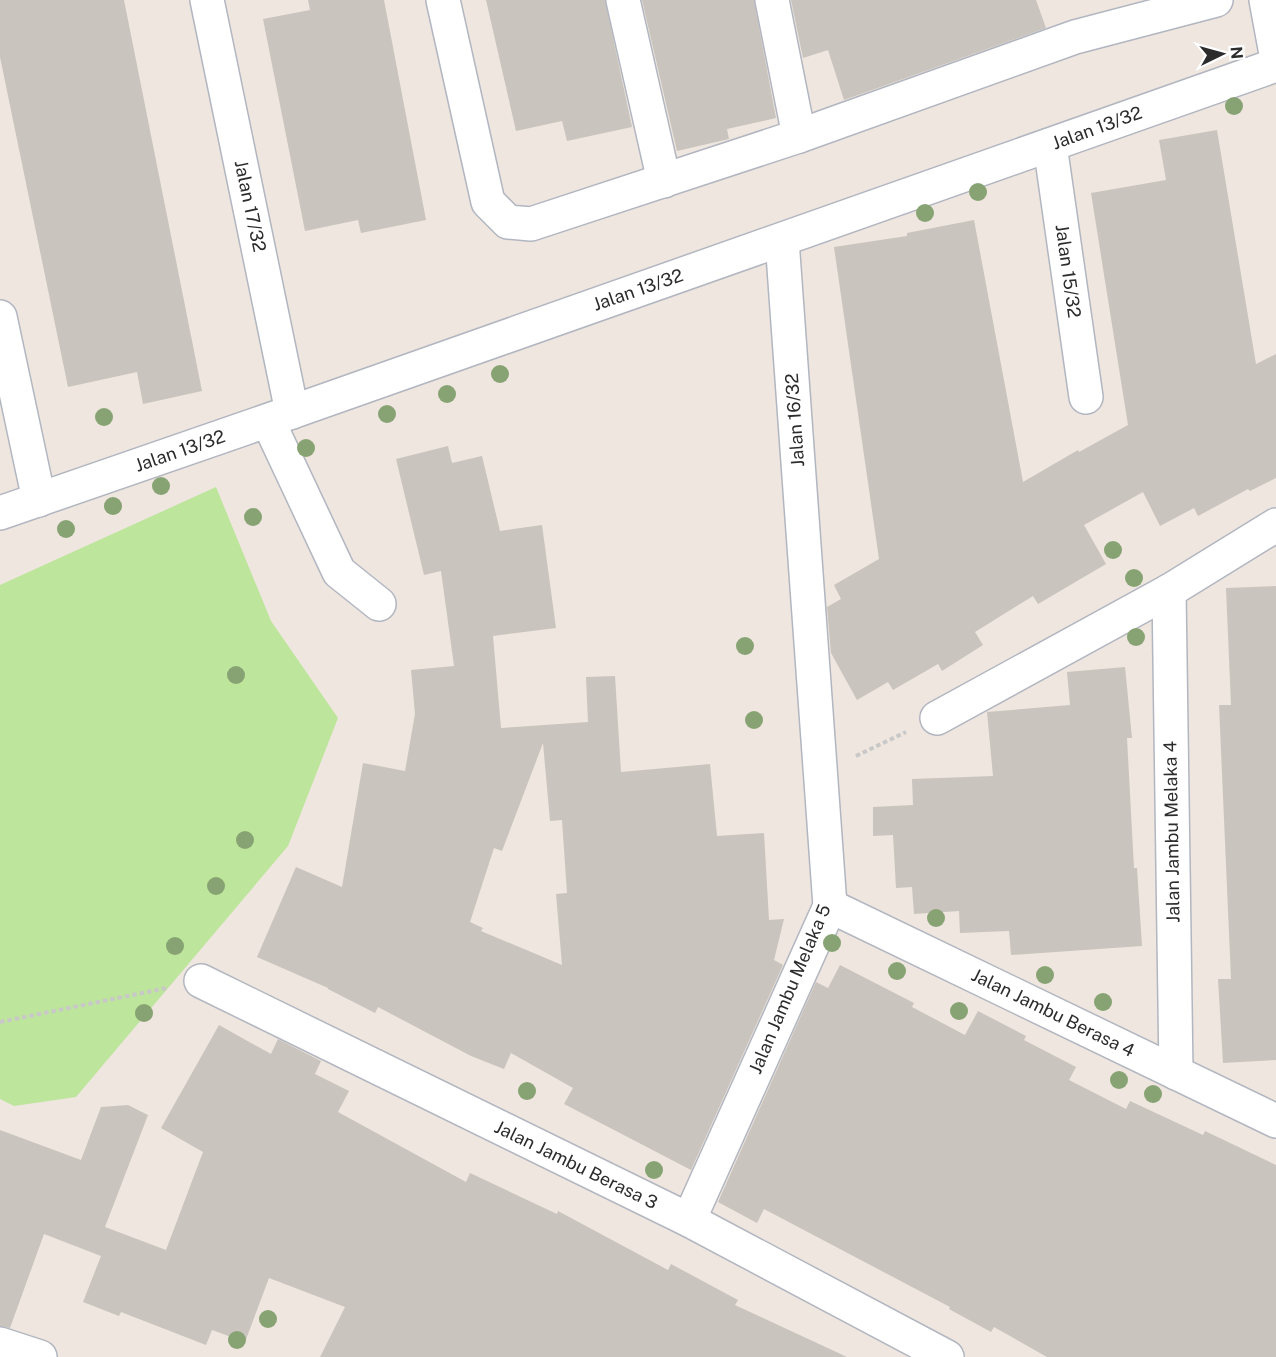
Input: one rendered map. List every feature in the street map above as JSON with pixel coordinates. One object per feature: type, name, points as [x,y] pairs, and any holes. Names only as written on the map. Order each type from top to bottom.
[{"type":"street","name":"Jalan 17/32","points":[[207,0],[280,417],[339,572],[379,604]]},
{"type":"street","points":[[443,0],[488,202],[508,222],[531,224],[800,136],[1076,37],[1216,0]]},
{"type":"street","points":[[622,0],[664,181]]},
{"type":"street","points":[[772,0],[800,136]]},
{"type":"street","points":[[1266,0],[1276,54]]},
{"type":"street","name":"Jalan 13/32","points":[[0,513],[280,417],[1276,65]]},
{"type":"street","name":"Jalan 15/32","points":[[1050,145],[1086,397]]},
{"type":"street","name":"Jalan 16/32","points":[[782,240],[808,601]]},
{"type":"street","points":[[0,317],[39,500]]},
{"type":"street","points":[[937,718],[1169,591],[1276,525]]},
{"type":"street","name":"Jalan Jambu Melaka 4","points":[[1169,591],[1176,1073]]},
{"type":"street","name":"Jalan Jambu Melaka 5","points":[[688,1220],[830,906],[808,601]]},
{"type":"street","name":"Jalan Jambu Berasa 4","points":[[830,906],[1276,1121]]},
{"type":"street","name":"Jalan Jambu Berasa 3","points":[[201,981],[688,1220],[947,1357]]},
{"type":"street","points":[[0,1344],[40,1357]]},
{"type":"path","points":[[820,773],[937,718]]},
{"type":"path","points":[[0,1022],[201,981]]},
{"type":"green space","points":[[216,487],[271,621],[338,718],[288,846],[76,1097],[14,1106],[0,1099],[0,585]]},
{"type":"building","points":[[0,0],[124,0],[202,391],[143,404],[137,372],[68,387],[0,57]]},
{"type":"building","points":[[308,0],[384,0],[426,220],[361,233],[358,220],[305,231],[263,19],[310,10]]},
{"type":"building","points":[[486,0],[605,0],[632,127],[567,141],[562,121],[516,131]]},
{"type":"building","points":[[642,0],[754,0],[776,118],[727,129],[729,139],[677,151]]},
{"type":"building","points":[[791,0],[1036,0],[1046,28],[844,100],[828,50],[803,58]]},
{"type":"building","points":[[1217,130],[1256,364],[1276,354],[1276,478],[1250,491],[1248,489],[1198,516],[1194,508],[1160,526],[1143,492],[1084,525],[1106,564],[1038,604],[1033,596],[975,632],[983,645],[942,671],[938,664],[893,690],[888,682],[857,700],[831,653],[827,607],[841,599],[834,585],[879,559],[834,247],[907,236],[907,233],[974,220],[1023,482],[1078,450],[1079,452],[1128,425],[1091,193],[1166,180],[1159,140]]},
{"type":"building","points":[[448,446],[452,463],[482,456],[500,531],[542,525],[556,628],[493,636],[501,728],[588,722],[586,677],[615,676],[621,772],[710,764],[717,836],[764,833],[769,920],[784,919],[774,960],[783,965],[691,1170],[564,1104],[573,1088],[511,1053],[504,1069],[471,1056],[378,1007],[375,1013],[328,988],[257,957],[296,867],[342,887],[363,763],[405,771],[415,714],[411,670],[454,666],[441,571],[424,575],[396,459]],"holes":[[[543,743],[550,821],[562,820],[567,893],[556,894],[562,965],[481,931],[483,928],[470,922],[494,848],[502,851]]]},
{"type":"building","points":[[1276,586],[1276,1060],[1223,1063],[1218,979],[1231,979],[1219,705],[1231,705],[1226,588]]},
{"type":"building","points":[[1125,667],[1132,738],[1127,738],[1134,868],[1137,868],[1142,946],[1011,955],[1009,931],[960,933],[959,911],[914,914],[912,887],[896,888],[893,835],[873,836],[873,807],[913,805],[912,779],[993,776],[987,712],[1070,705],[1067,672]]},
{"type":"building","points":[[840,965],[914,1003],[912,1007],[965,1035],[978,1011],[1026,1036],[1024,1040],[1076,1067],[1069,1080],[1126,1109],[1130,1101],[1203,1135],[1205,1131],[1276,1165],[1276,1357],[1047,1357],[994,1327],[991,1332],[949,1309],[950,1307],[764,1209],[757,1223],[718,1202],[816,982],[828,988]]},
{"type":"building","points":[[219,1025],[271,1054],[278,1039],[321,1061],[315,1074],[349,1091],[338,1112],[466,1182],[470,1173],[557,1214],[558,1211],[668,1270],[671,1264],[738,1300],[735,1305],[847,1357],[320,1357],[345,1307],[269,1278],[245,1342],[212,1330],[206,1345],[121,1312],[119,1316],[83,1302],[101,1256],[44,1234],[10,1328],[0,1326],[0,1130],[81,1160],[101,1107],[128,1105],[148,1115],[105,1227],[166,1250],[203,1152],[161,1128]]}]
